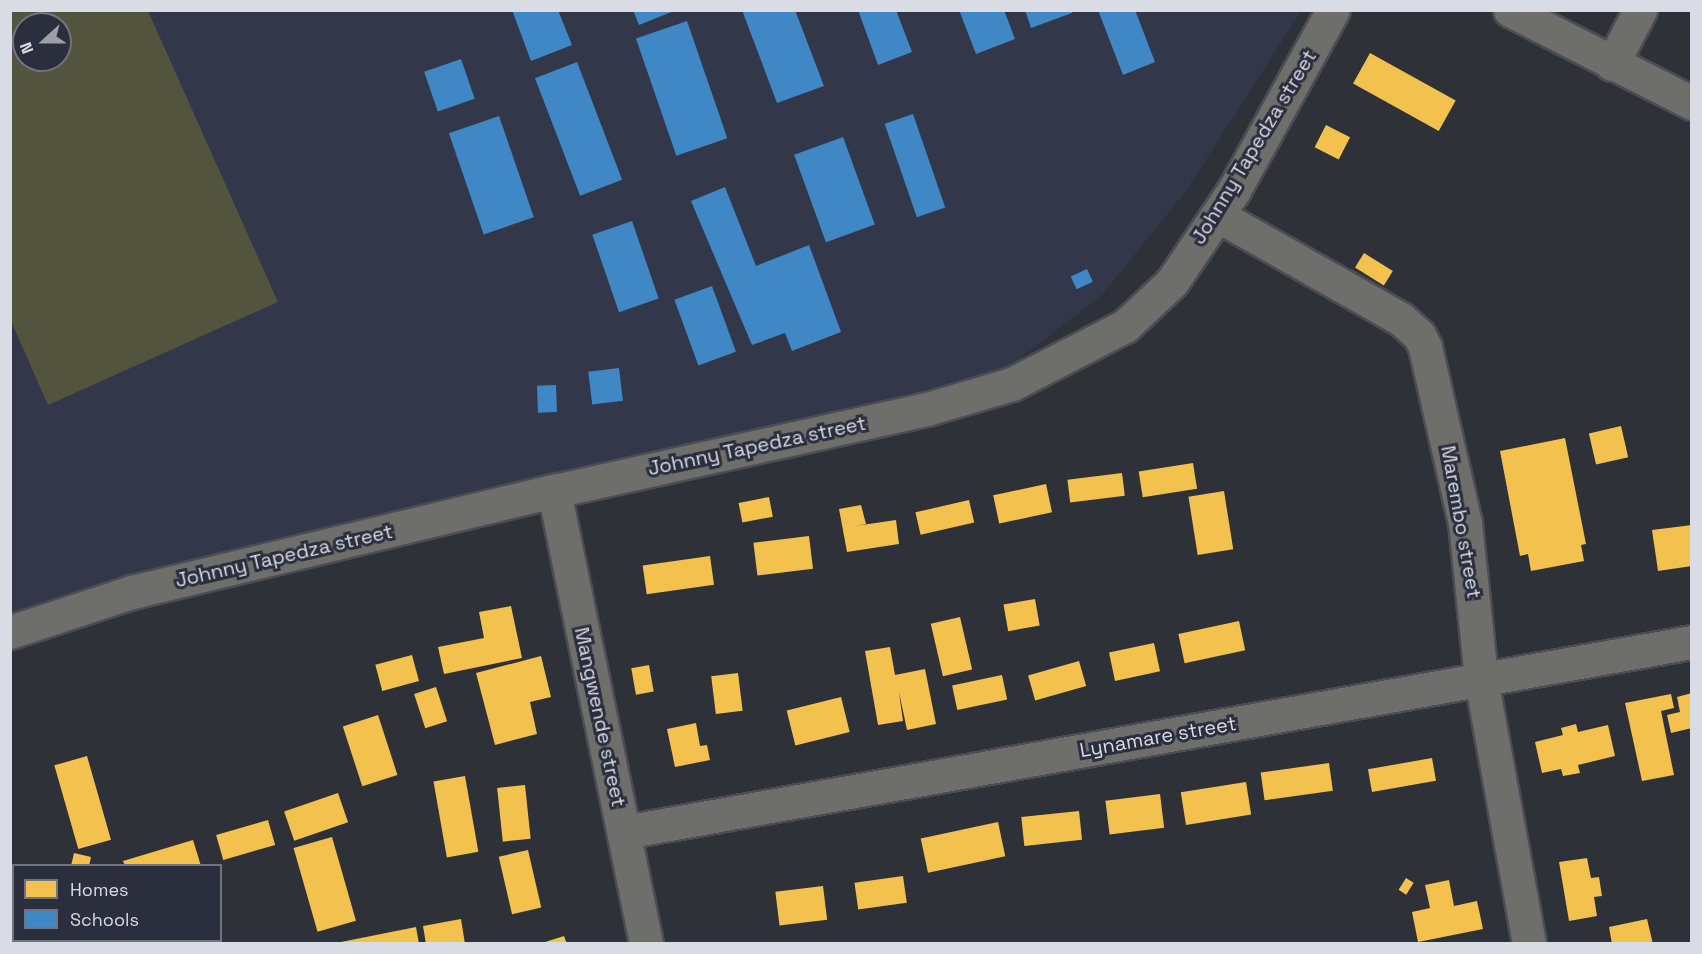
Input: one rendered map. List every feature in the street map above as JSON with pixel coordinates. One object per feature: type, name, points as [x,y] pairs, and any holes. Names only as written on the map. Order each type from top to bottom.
[{"type":"street","name":"Johnny Tapedza street","points":[[12,628],[132,592],[554,491],[927,409],[1012,384],[1097,343],[1149,306],[1172,282],[1217,215],[1333,10]]},
{"type":"street","points":[[1510,10],[1692,103]]},
{"type":"street","points":[[1612,64],[1640,10]]},
{"type":"street","name":"Marembo street","points":[[1217,215],[1401,319],[1419,335],[1431,368],[1465,523],[1481,679],[1529,944]]},
{"type":"street","name":"Mangwende street","points":[[554,491],[646,944]]},
{"type":"street","name":"Lynamare street","points":[[624,832],[1692,642]]},
{"type":"shaded area","points":[[10,11],[1301,11],[1186,191],[1101,296],[979,390],[19,622],[10,609]]},
{"type":"green space","points":[[10,11],[148,11],[278,302],[48,405],[11,321]]},
{"type":"building: Homes","points":[[1370,53],[1456,101],[1439,131],[1353,84]]},
{"type":"building: Homes","points":[[1326,125],[1350,137],[1339,160],[1315,147]]},
{"type":"building: Homes","points":[[1364,253],[1393,271],[1384,285],[1355,267]]},
{"type":"building: Homes","points":[[1621,426],[1628,457],[1596,465],[1589,433]]},
{"type":"building: Homes","points":[[1565,438],[1586,544],[1581,545],[1584,561],[1531,571],[1528,554],[1520,556],[1500,451]]},
{"type":"building: Homes","points":[[1193,463],[1197,489],[1143,497],[1139,472]]},
{"type":"building: Homes","points":[[1122,473],[1125,496],[1070,503],[1067,480]]},
{"type":"building: Homes","points":[[1046,484],[1052,512],[999,524],[993,495]]},
{"type":"building: Homes","points":[[1224,491],[1233,549],[1198,555],[1188,497]]},
{"type":"building: Homes","points":[[769,497],[773,517],[742,523],[739,503]]},
{"type":"building: Homes","points":[[969,500],[974,522],[921,535],[915,512]]},
{"type":"building: Homes","points":[[861,505],[866,524],[855,526],[896,520],[899,544],[847,552],[839,509]]},
{"type":"building: Homes","points":[[1692,525],[1692,566],[1658,571],[1652,530]]},
{"type":"building: Homes","points":[[809,536],[813,569],[757,576],[753,543]]},
{"type":"building: Homes","points":[[710,556],[714,585],[647,594],[643,565]]},
{"type":"building: Homes","points":[[1035,599],[1040,626],[1008,631],[1003,605]]},
{"type":"building: Homes","points":[[511,606],[522,658],[444,674],[438,647],[484,638],[479,612]]},
{"type":"building: Homes","points":[[960,617],[972,670],[943,676],[931,624]]},
{"type":"building: Homes","points":[[1239,621],[1245,650],[1185,663],[1178,634]]},
{"type":"building: Homes","points":[[1154,643],[1160,671],[1115,681],[1109,653]]},
{"type":"building: Homes","points":[[890,647],[895,675],[925,669],[936,724],[907,730],[899,692],[903,721],[878,725],[865,651]]},
{"type":"building: Homes","points":[[412,655],[419,681],[382,691],[375,665]]},
{"type":"building: Homes","points":[[541,656],[551,697],[530,702],[537,734],[495,745],[476,673]]},
{"type":"building: Homes","points":[[1079,661],[1086,686],[1035,701],[1028,676]]},
{"type":"building: Homes","points":[[649,665],[654,692],[636,695],[631,668]]},
{"type":"building: Homes","points":[[738,673],[743,711],[716,714],[711,676]]},
{"type":"building: Homes","points":[[1002,675],[1007,699],[957,710],[952,686]]},
{"type":"building: Homes","points":[[436,687],[447,721],[425,728],[414,694]]},
{"type":"building: Homes","points":[[1692,693],[1692,728],[1671,733],[1667,715],[1680,712],[1677,697]]},
{"type":"building: Homes","points":[[1671,694],[1674,708],[1661,711],[1674,775],[1642,781],[1625,703]]},
{"type":"building: Homes","points":[[841,697],[850,732],[795,745],[787,711]]},
{"type":"building: Homes","points":[[378,715],[397,775],[362,786],[343,726]]},
{"type":"building: Homes","points":[[696,723],[700,746],[707,745],[710,760],[675,767],[667,729]]},
{"type":"building: Homes","points":[[1576,724],[1578,732],[1608,725],[1615,756],[1578,765],[1580,773],[1563,776],[1561,769],[1542,773],[1535,742],[1563,735],[1561,728]]},
{"type":"building: Homes","points":[[87,756],[111,840],[78,849],[54,765]]},
{"type":"building: Homes","points":[[1432,758],[1436,781],[1372,792],[1368,769]]},
{"type":"building: Homes","points":[[1329,763],[1333,791],[1265,800],[1261,773]]},
{"type":"building: Homes","points":[[465,776],[478,852],[447,857],[433,782]]},
{"type":"building: Homes","points":[[1246,782],[1251,815],[1186,825],[1181,792]]},
{"type":"building: Homes","points":[[525,785],[531,839],[503,842],[497,788]]},
{"type":"building: Homes","points":[[338,793],[348,822],[294,841],[284,812]]},
{"type":"building: Homes","points":[[1160,794],[1164,828],[1110,834],[1105,801]]},
{"type":"building: Homes","points":[[1079,811],[1082,840],[1024,846],[1021,817]]},
{"type":"building: Homes","points":[[268,820],[275,845],[223,860],[216,835]]},
{"type":"building: Homes","points":[[998,822],[1005,856],[928,873],[921,838]]},
{"type":"building: Homes","points":[[332,837],[356,921],[318,932],[294,848]]},
{"type":"building: Homes","points":[[193,840],[200,864],[124,864],[123,861]]},
{"type":"building: Homes","points":[[528,850],[541,907],[512,914],[499,857]]},
{"type":"building: Homes","points":[[74,853],[91,857],[89,864],[71,864]]},
{"type":"building: Homes","points":[[1587,858],[1591,878],[1599,877],[1602,896],[1594,897],[1597,916],[1569,921],[1559,862]]},
{"type":"building: Homes","points":[[903,876],[907,903],[858,910],[854,883]]},
{"type":"building: Homes","points":[[1406,878],[1414,883],[1406,895],[1399,890]]},
{"type":"building: Homes","points":[[1449,880],[1454,906],[1477,901],[1483,929],[1418,942],[1412,912],[1430,908],[1425,885]]},
{"type":"building: Homes","points":[[823,886],[827,920],[780,926],[775,892]]},
{"type":"building: Homes","points":[[461,919],[465,944],[426,944],[423,926]]},
{"type":"building: Homes","points":[[1647,919],[1653,944],[1612,944],[1609,927]]},
{"type":"building: Homes","points":[[416,927],[419,944],[341,944],[341,942]]},
{"type":"building: Homes","points":[[564,936],[567,944],[542,943]]},
{"type":"building: Schools","points":[[512,10],[558,10],[572,45],[531,61]]},
{"type":"building: Schools","points":[[633,10],[674,10],[674,11],[639,25]]},
{"type":"building: Schools","points":[[742,10],[795,10],[824,86],[777,103]]},
{"type":"building: Schools","points":[[858,10],[896,10],[912,52],[878,65]]},
{"type":"building: Schools","points":[[959,10],[1004,10],[1015,39],[976,54]]},
{"type":"building: Schools","points":[[1025,10],[1071,10],[1072,13],[1031,28]]},
{"type":"building: Schools","points":[[1098,10],[1135,10],[1155,62],[1123,75]]},
{"type":"building: Schools","points":[[687,21],[727,138],[676,156],[636,39]]},
{"type":"building: Schools","points":[[461,59],[475,99],[438,111],[424,72]]},
{"type":"building: Schools","points":[[577,62],[622,180],[580,196],[535,78]]},
{"type":"building: Schools","points":[[913,114],[945,208],[917,217],[885,124]]},
{"type":"building: Schools","points":[[499,116],[534,217],[484,234],[449,133]]},
{"type":"building: Schools","points":[[843,137],[875,224],[826,242],[794,155]]},
{"type":"building: Schools","points":[[725,187],[756,266],[809,245],[841,332],[792,351],[785,333],[752,345],[691,201]]},
{"type":"building: Schools","points":[[632,221],[659,299],[619,312],[592,235]]},
{"type":"building: Schools","points":[[1087,269],[1093,282],[1077,289],[1071,277]]},
{"type":"building: Schools","points":[[712,286],[736,352],[698,365],[674,300]]},
{"type":"building: Schools","points":[[619,368],[623,401],[592,405],[588,372]]},
{"type":"building: Schools","points":[[556,385],[557,412],[538,413],[537,386]]}]
